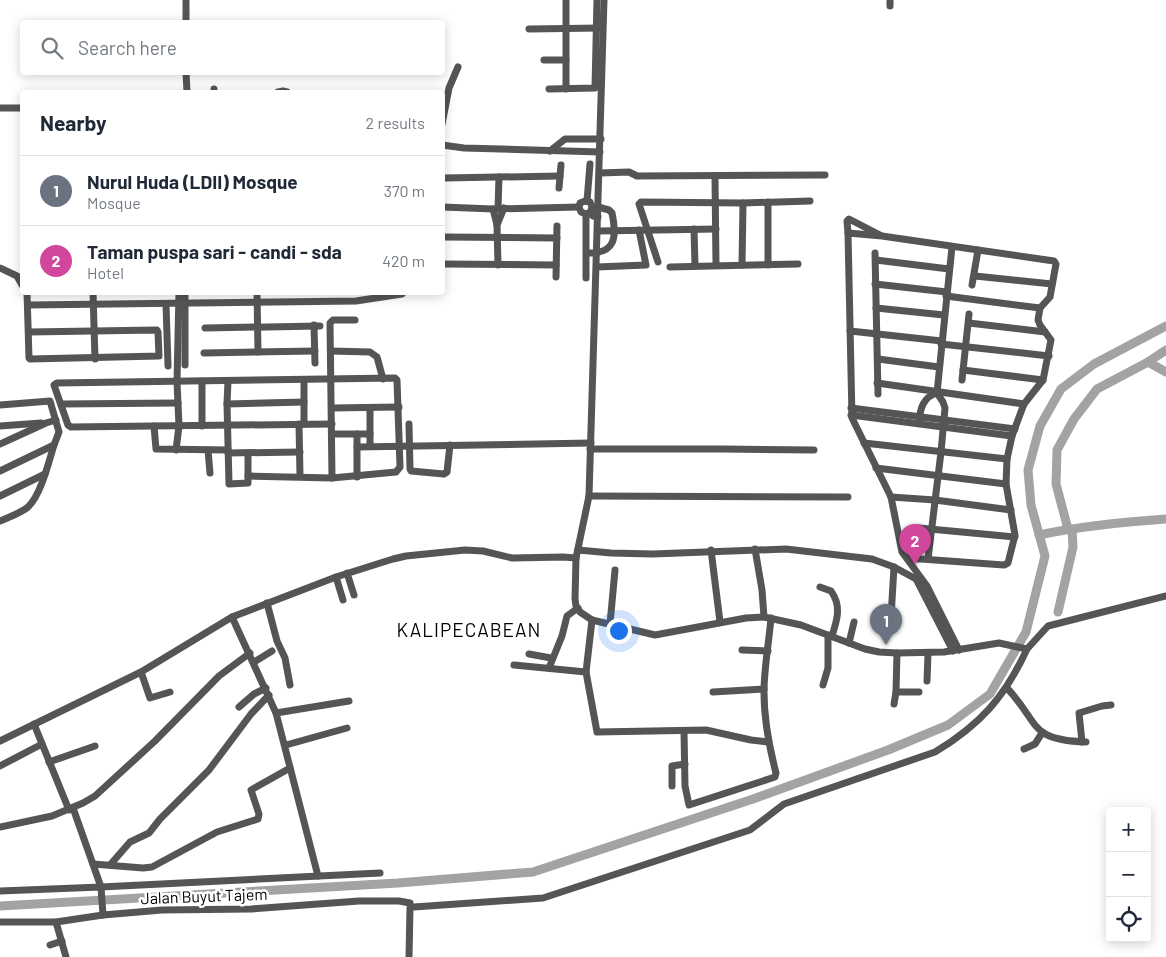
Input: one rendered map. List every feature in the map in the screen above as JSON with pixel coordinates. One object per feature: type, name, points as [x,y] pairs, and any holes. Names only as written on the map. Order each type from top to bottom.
[{"type":"street","points":[[186,0],[186,20]]},
{"type":"street","points":[[566,0],[566,89]]},
{"type":"street","points":[[597,0],[600,28],[600,173],[589,496],[577,554],[575,599],[578,608],[592,620],[643,633],[659,635],[720,622],[746,618],[767,618],[800,625],[873,651],[897,654],[956,650],[993,643],[1023,648]]},
{"type":"street","points":[[600,28],[604,0]]},
{"type":"street","points":[[529,29],[600,28]]},
{"type":"street","points":[[544,60],[566,60]]},
{"type":"street","points":[[445,109],[449,88],[458,67]]},
{"type":"street","points":[[185,90],[186,75]]},
{"type":"street","points":[[549,89],[599,88]]},
{"type":"street","points":[[0,108],[20,108]]},
{"type":"street","points":[[550,151],[565,139],[601,139]]},
{"type":"street","points":[[445,145],[464,148],[600,152]]},
{"type":"street","points":[[586,278],[588,213],[592,207],[588,201],[590,164]]},
{"type":"street","points":[[559,188],[561,165]]},
{"type":"street","points":[[600,173],[629,172],[637,176],[715,177],[824,175]]},
{"type":"street","points":[[445,178],[560,176]]},
{"type":"street","points":[[498,265],[499,177]]},
{"type":"street","points":[[715,177],[716,265]]},
{"type":"street","points":[[579,207],[580,203],[595,199],[612,213],[614,231],[612,244],[609,248],[597,253],[587,253]]},
{"type":"street","points":[[597,267],[646,265],[641,202],[743,203],[810,201]]},
{"type":"street","points":[[768,202],[768,265]]},
{"type":"street","points":[[742,265],[743,203]]},
{"type":"street","points":[[445,207],[498,209],[579,207]]},
{"type":"street","points":[[579,207],[581,212],[598,218]]},
{"type":"street","points":[[882,236],[851,219],[847,221],[851,412],[891,497],[901,549],[915,571],[918,581],[956,650]]},
{"type":"street","points":[[556,277],[557,226]]},
{"type":"street","points":[[598,231],[716,229]]},
{"type":"street","points":[[644,230],[658,262]]},
{"type":"street","points":[[694,230],[695,266]]},
{"type":"street","points":[[848,233],[882,236],[1054,261],[1056,264],[1050,297],[1040,308],[1038,323],[1051,340],[1043,380],[1024,404],[1013,432],[1007,459],[1006,484],[1015,537],[1008,562],[1006,565],[907,558]]},
{"type":"street","points":[[445,237],[557,238]]},
{"type":"street","points":[[928,559],[944,424],[944,405],[937,392],[952,247]]},
{"type":"street","points":[[972,285],[978,250]]},
{"type":"street","points":[[878,394],[875,257],[949,269]]},
{"type":"street","points":[[445,264],[556,265]]},
{"type":"street","points":[[670,266],[798,264]]},
{"type":"street","points":[[0,268],[17,276],[20,281]]},
{"type":"street","points":[[975,276],[1052,284]]},
{"type":"street","points":[[875,284],[1040,308]]},
{"type":"street","points":[[27,295],[30,359],[158,357],[158,331],[29,332]]},
{"type":"street","points":[[93,295],[95,359]]},
{"type":"street","points":[[181,295],[185,365]]},
{"type":"street","points":[[176,450],[179,426],[177,382],[182,303],[184,295]]},
{"type":"street","points":[[257,295],[258,352]]},
{"type":"street","points":[[28,305],[257,302],[331,296],[356,300],[394,295]]},
{"type":"street","points":[[166,304],[168,366]]},
{"type":"street","points":[[876,308],[944,316]]},
{"type":"street","points":[[962,380],[969,314]]},
{"type":"street","points":[[332,478],[331,321],[355,320]]},
{"type":"street","points":[[969,323],[1046,332]]},
{"type":"street","points":[[205,328],[317,326],[315,363]]},
{"type":"street","points":[[850,331],[876,333],[965,347],[1049,356]]},
{"type":"street","points":[[204,353],[315,351]]},
{"type":"street","points":[[331,351],[370,352],[374,354],[377,357],[382,379]]},
{"type":"street","points":[[878,360],[939,367]]},
{"type":"street","points":[[963,370],[1043,380]]},
{"type":"street","points":[[300,476],[304,380]]},
{"type":"street","points":[[0,521],[30,505],[45,474],[59,432],[61,404],[54,386],[56,383],[397,380],[399,407],[411,471],[444,474],[447,471],[450,445]]},
{"type":"street","points":[[228,381],[229,484],[246,484],[248,453]]},
{"type":"street","points":[[202,382],[202,426]]},
{"type":"street","points":[[877,383],[1024,404]]},
{"type":"street","points":[[919,421],[923,404],[937,392]]},
{"type":"street","points":[[0,405],[50,401],[59,417],[71,427],[332,424]]},
{"type":"street","points":[[227,404],[304,402]]},
{"type":"street","points":[[61,404],[178,403]]},
{"type":"street","points":[[332,408],[399,407]]},
{"type":"street","points":[[370,408],[370,446]]},
{"type":"street","points":[[851,412],[1013,432]]},
{"type":"street","points":[[0,444],[59,417]]},
{"type":"street","points":[[0,426],[46,422]]},
{"type":"street","points":[[248,476],[332,478],[394,474],[399,470],[409,424]]},
{"type":"street","points":[[154,426],[156,449],[248,453],[300,452]]},
{"type":"street","points":[[332,434],[370,434]]},
{"type":"street","points":[[357,434],[357,477]]},
{"type":"street","points":[[864,443],[1007,459]]},
{"type":"street","points":[[0,471],[54,445]]},
{"type":"street","points":[[357,446],[591,446],[814,450]]},
{"type":"street","points":[[208,450],[210,473]]},
{"type":"street","points":[[876,468],[1006,484]]},
{"type":"street","points":[[0,496],[45,474]]},
{"type":"street","points":[[589,496],[848,497]]},
{"type":"street","points":[[891,497],[935,500],[1011,510]]},
{"type":"street","points":[[919,528],[1015,537]]},
{"type":"street","points":[[684,731],[685,786],[690,806],[775,777],[776,773],[768,742],[764,689],[768,651],[767,618],[755,549]]},
{"type":"street","points":[[0,741],[141,672],[232,617],[348,573],[406,556],[465,550],[512,558],[577,554],[646,554],[711,550],[786,549],[859,556],[894,567],[915,571]]},
{"type":"street","points":[[711,550],[720,622]]},
{"type":"street","points":[[891,616],[894,567]]},
{"type":"street","points":[[610,624],[616,570]]},
{"type":"street","points":[[348,573],[354,595]]},
{"type":"street","points":[[336,578],[343,600]]},
{"type":"street","points":[[820,587],[831,591],[838,605],[839,612],[830,636],[828,668],[823,684]]},
{"type":"street","name":"Jalan Buyut Tajem","points":[[0,922],[56,922],[103,913],[185,909],[251,909],[359,901],[399,900],[411,906],[543,898],[750,830],[784,804],[934,752],[963,734],[978,721],[1007,688],[1023,648],[1048,626],[1166,596]]},
{"type":"street","points":[[267,603],[277,641],[284,658],[290,685]]},
{"type":"street","points":[[548,668],[561,637],[567,616],[578,608]]},
{"type":"street","points":[[232,617],[268,691],[276,713],[286,745],[290,768],[318,876]]},
{"type":"street","points":[[592,620],[586,672],[597,732],[714,730],[751,740],[768,742]]},
{"type":"street","points":[[850,643],[854,622]]},
{"type":"street","points":[[742,650],[768,651]]},
{"type":"street","points":[[254,662],[272,651]]},
{"type":"street","points":[[0,827],[39,820],[71,809],[95,796],[155,741],[219,676],[250,653]]},
{"type":"street","points":[[927,680],[928,653]]},
{"type":"street","points":[[529,654],[552,658]]},
{"type":"street","points":[[894,704],[897,654]]},
{"type":"street","points":[[514,665],[586,672]]},
{"type":"street","points":[[141,672],[150,698],[170,692]]},
{"type":"street","points":[[1007,688],[1040,731],[1060,740],[1084,742],[1080,713],[1111,705]]},
{"type":"street","points":[[713,692],[764,689]]},
{"type":"street","points":[[239,707],[254,694],[268,691]]},
{"type":"street","points":[[110,865],[130,842],[149,832],[160,818],[209,770],[268,691]]},
{"type":"street","points":[[896,692],[919,692]]},
{"type":"street","points":[[276,713],[349,701]]},
{"type":"street","points":[[36,723],[49,762],[71,809],[93,864],[101,888],[103,913]]},
{"type":"street","points":[[286,745],[346,728]]},
{"type":"street","points":[[1024,749],[1035,744],[1040,731]]},
{"type":"street","points":[[0,766],[42,744]]},
{"type":"street","points":[[49,762],[95,746]]},
{"type":"street","points":[[672,786],[672,766],[684,764]]},
{"type":"street","points":[[93,864],[152,867],[217,832],[258,819],[259,814],[251,790],[290,768]]},
{"type":"street","points":[[0,891],[101,888],[380,873]]},
{"type":"street","points":[[409,957],[411,906]]},
{"type":"street","points":[[56,922],[66,957]]},
{"type":"street","points":[[50,945],[62,941]]},
{"type":"waterway","points":[[0,906],[398,883],[533,872],[753,799],[888,750],[948,725],[990,694],[1026,632],[1045,556],[1031,505],[1028,470],[1040,426],[1061,389],[1094,364],[1166,326]]},
{"type":"waterway","points":[[1068,529],[1056,484],[1057,450],[1074,419],[1097,389],[1148,362],[1166,350]]},
{"type":"waterway","points":[[1148,362],[1166,372]]},
{"type":"waterway","points":[[1039,535],[1102,525],[1166,519]]},
{"type":"waterway","points":[[1058,612],[1073,547],[1072,529]]},
{"type":"place","name":"Taman puspa sari - candi - sda","points":[[915,565]]},
{"type":"place","name":"Nurul Huda (LDII) Mosque","points":[[886,645]]},
{"type":"district","name":"KALIPECABEAN","points":[[469,630]]}]
